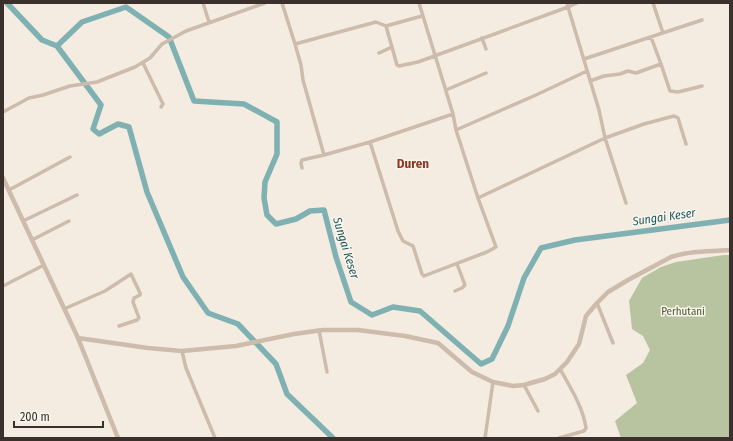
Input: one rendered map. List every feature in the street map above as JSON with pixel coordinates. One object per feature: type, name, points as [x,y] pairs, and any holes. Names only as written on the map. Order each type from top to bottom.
[{"type":"street","points":[[204,3],[209,22]]},
{"type":"street","points":[[3,112],[29,98],[70,86],[107,78],[143,63],[154,54],[162,44],[186,31],[265,3]]},
{"type":"street","points":[[282,3],[301,65],[303,80],[324,155]]},
{"type":"street","points":[[370,142],[398,231],[403,241],[413,246],[422,274],[425,275],[457,264],[496,247],[456,130],[453,114],[419,3]]},
{"type":"street","points":[[386,26],[399,66],[418,62],[435,56],[567,5],[577,3]]},
{"type":"street","points":[[653,3],[663,33]]},
{"type":"street","points":[[567,5],[584,59],[605,138],[626,203]]},
{"type":"street","points":[[295,44],[376,22],[386,26],[422,16]]},
{"type":"street","points":[[584,59],[702,20]]},
{"type":"street","points":[[651,37],[670,91],[678,92],[702,86]]},
{"type":"street","points":[[482,38],[486,49]]},
{"type":"street","points":[[379,53],[392,47]]},
{"type":"street","points":[[143,63],[163,104],[161,107]]},
{"type":"street","points":[[590,81],[604,76],[620,74],[628,71],[636,73],[661,64]]},
{"type":"street","points":[[456,130],[587,72]]},
{"type":"street","points":[[446,90],[486,73]]},
{"type":"street","points":[[302,168],[302,160],[370,142],[453,114]]},
{"type":"street","points":[[478,198],[605,138],[644,124],[674,116],[678,118],[686,144]]},
{"type":"street","points":[[9,190],[70,157]]},
{"type":"street","points":[[3,178],[78,338],[118,438]]},
{"type":"street","points":[[23,221],[77,195]]},
{"type":"street","points":[[32,240],[70,221]]},
{"type":"street","points":[[78,338],[148,348],[182,351],[254,343],[319,330],[358,330],[429,340],[443,346],[460,363],[472,372],[493,382],[513,386],[524,385],[540,381],[555,374],[567,362],[576,351],[582,336],[586,316],[608,292],[671,257],[709,251],[730,250]]},
{"type":"street","points":[[455,291],[465,285],[457,264]]},
{"type":"street","points":[[3,286],[44,265]]},
{"type":"street","points":[[64,308],[105,291],[131,274],[140,293],[140,295],[134,298],[133,302],[139,318],[119,326]]},
{"type":"street","points":[[597,303],[613,343]]},
{"type":"street","points":[[319,330],[327,372]]},
{"type":"street","points":[[182,351],[186,368],[216,438]]},
{"type":"street","points":[[559,438],[584,431],[586,428],[580,408],[560,369]]},
{"type":"street","points":[[485,438],[493,382]]},
{"type":"street","points":[[524,385],[538,410]]},
{"type":"green space","name":"Perhutani","points":[[730,255],[730,438],[621,438],[615,421],[637,403],[626,375],[643,363],[650,350],[643,336],[632,329],[629,301],[642,278],[661,267],[676,262]]},
{"type":"waterway","name":"Sungai Keser","points":[[7,3],[42,40],[57,46],[82,22],[126,7],[169,37],[194,101],[244,104],[277,122],[277,154],[265,182],[264,198],[267,215],[276,224],[296,219],[310,211],[324,210],[336,257],[351,302],[372,315],[393,307],[420,311],[481,364],[492,359],[508,326],[524,278],[541,248],[575,240],[730,220]]},
{"type":"waterway","points":[[57,46],[101,105],[93,129],[99,134],[118,124],[129,127],[147,192],[183,277],[208,313],[238,324],[276,364],[287,394],[333,438]]},
{"type":"district","name":"Duren","points":[[413,163]]}]
